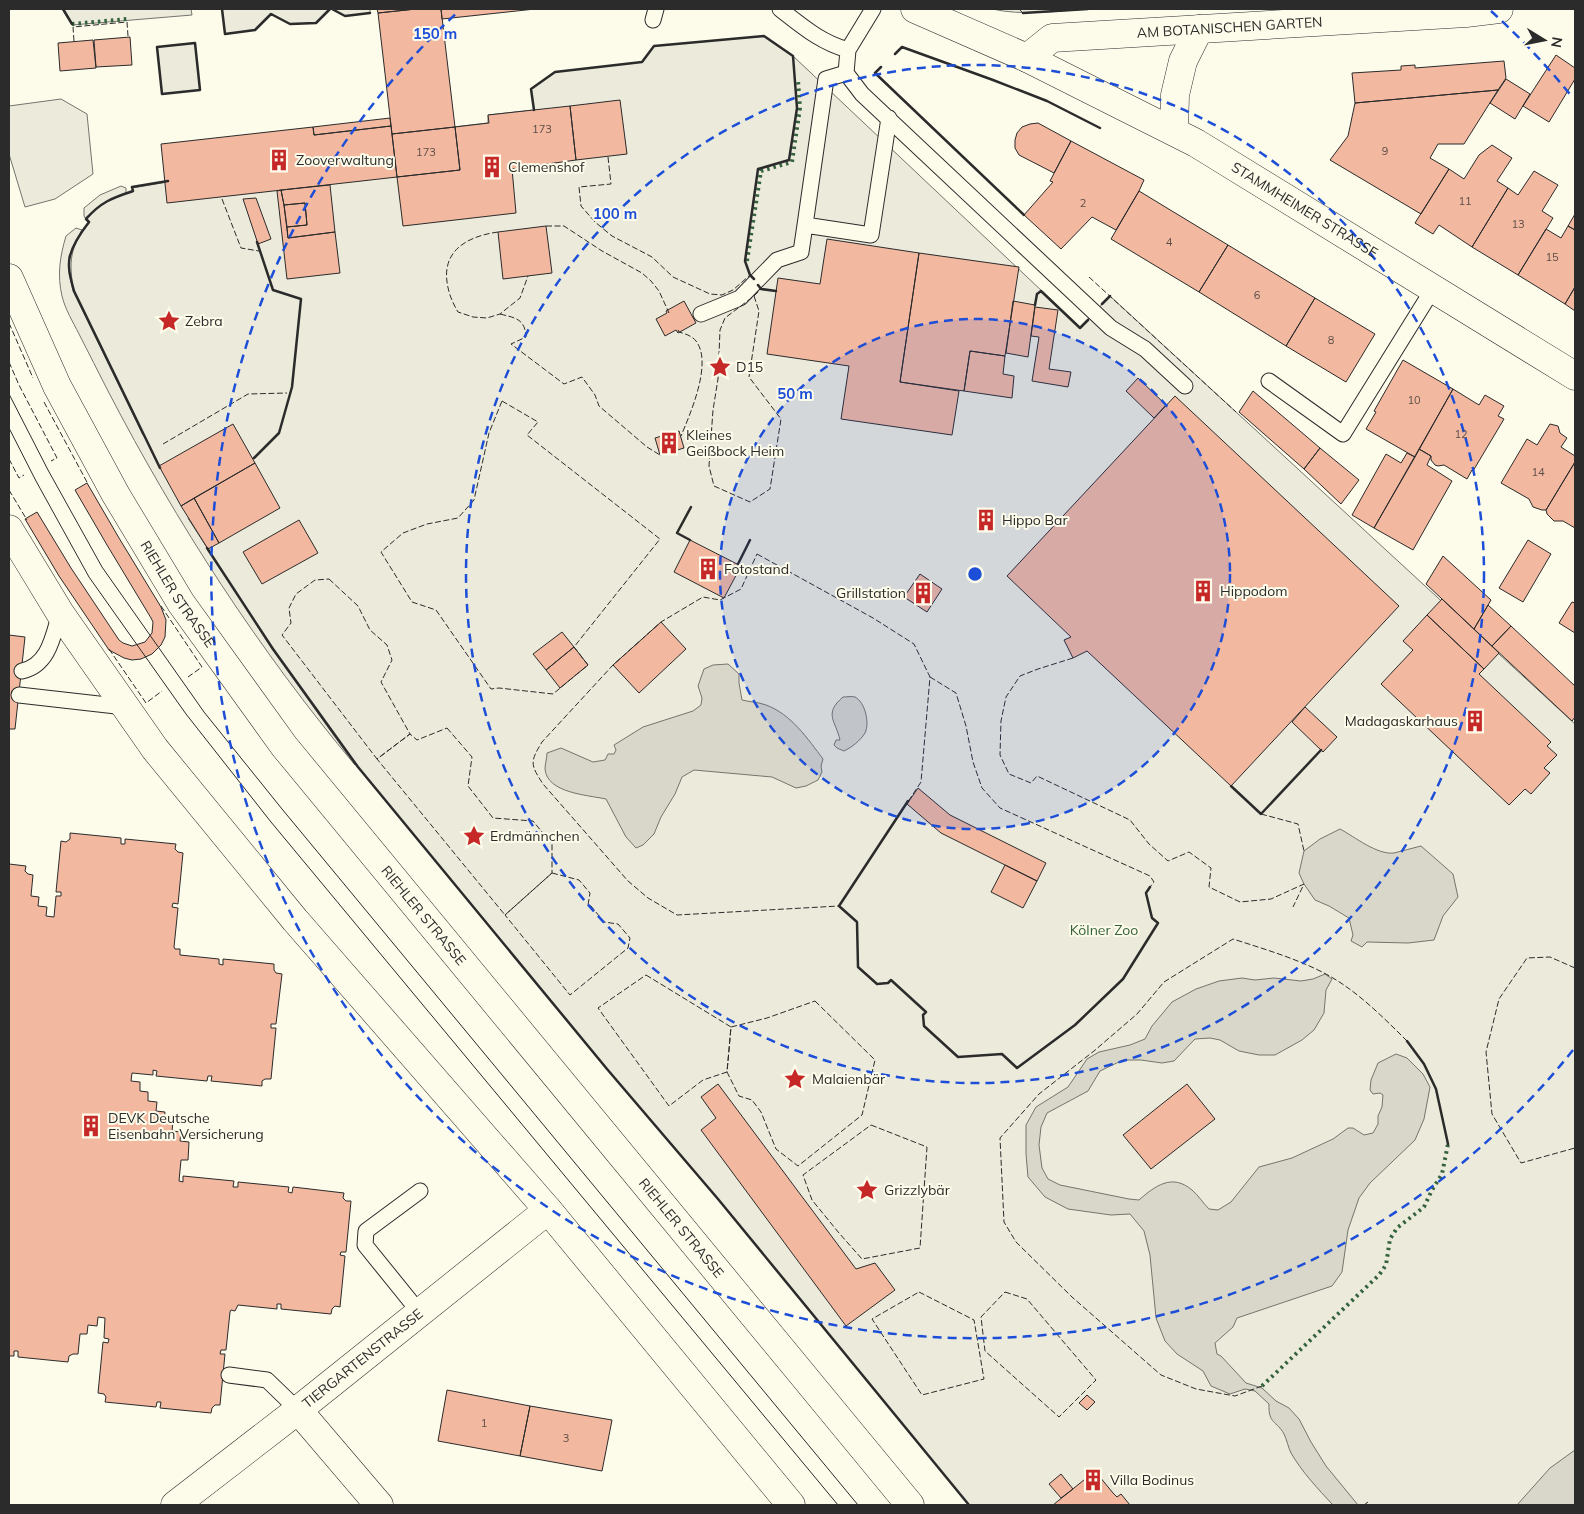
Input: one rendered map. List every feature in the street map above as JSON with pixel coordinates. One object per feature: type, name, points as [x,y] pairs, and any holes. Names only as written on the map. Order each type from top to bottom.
[{"type":"main road","name":"STAMMHEIMER STRASSE","points":[[915,9],[1027,58],[1196,143],[1575,376]]},
{"type":"main road","name":"AM BOTANISCHEN GARTEN","points":[[1027,58],[1052,38],[1466,13],[1499,9]]},
{"type":"main road","points":[[1174,131],[1175,95],[1183,61],[1199,29]]},
{"type":"main road","name":"RIEHLER STRASSE","points":[[9,278],[61,393],[116,495],[181,603],[284,746],[910,1505]]},
{"type":"main road","points":[[9,529],[60,613],[155,749],[294,920],[548,1210],[791,1505]]},
{"type":"main road","name":"TIERGARTENSTRASSE","points":[[175,1505],[298,1410],[548,1210]]},
{"type":"main road","points":[[298,1410],[379,1505]]},
{"type":"lane","points":[[780,9],[832,46],[848,50]]},
{"type":"lane","points":[[873,9],[848,50],[846,72],[862,94],[1112,328],[1145,349],[1185,386]]},
{"type":"lane","points":[[701,314],[740,298],[777,260],[801,252],[826,79],[846,72]]},
{"type":"lane","points":[[805,225],[872,235],[888,118]]},
{"type":"lane","points":[[1269,381],[1343,434],[1434,289]]},
{"type":"lane","points":[[22,671],[29,670],[40,662],[48,651],[60,613]]},
{"type":"lane","points":[[19,695],[125,706]]},
{"type":"lane","points":[[420,1191],[366,1231],[365,1245],[420,1313]]},
{"type":"lane","points":[[229,1375],[267,1380],[298,1410]]},
{"type":"green space","points":[[62,9],[191,9],[192,15],[72,25]]},
{"type":"green space","points":[[222,9],[330,9],[316,23],[290,24],[272,14],[255,30],[225,34]]},
{"type":"green space","points":[[332,9],[370,9],[370,13],[345,16]]},
{"type":"green space","points":[[992,9],[1088,9],[1028,13]]},
{"type":"green space","name":"Kölner Zoo","points":[[764,36],[793,56],[1080,327],[1110,296],[1575,724],[1575,1505],[969,1505],[718,1199],[607,1069],[358,767],[274,650],[188,518],[272,649],[355,765],[286,677],[221,585],[134,441],[65,306],[59,273],[61,258],[66,236],[76,228],[82,230],[78,238],[90,222],[86,219],[94,211],[85,218],[84,208],[100,195],[121,186],[126,188],[126,194],[133,192],[132,188],[392,134],[488,123],[488,115],[534,110],[531,89],[555,72],[642,62],[654,46]],"holes":[[[78,238],[71,262],[74,291],[143,435],[73,291],[69,272],[69,256]]]},
{"type":"green space","points":[[195,43],[200,90],[162,94],[157,47]]},
{"type":"green space","points":[[61,99],[87,114],[93,174],[55,199],[25,207],[9,154],[9,106]]},
{"type":"shaded area","points":[[728,664],[739,674],[742,700],[763,704],[775,709],[791,721],[811,743],[823,759],[822,772],[818,780],[806,786],[796,788],[772,777],[694,770],[682,777],[654,834],[643,845],[636,848],[626,837],[606,799],[560,788],[547,777],[545,769],[547,753],[561,748],[593,762],[605,760],[608,754],[614,754],[616,750],[614,745],[643,727],[693,711],[701,705],[702,698],[698,686],[704,669],[713,665]]},
{"type":"shaded area","points":[[843,697],[855,697],[859,700],[866,713],[867,724],[861,739],[844,751],[834,745],[836,740],[840,740],[832,718],[834,708]]},
{"type":"shaded area","points":[[1340,829],[1366,845],[1387,853],[1421,846],[1453,874],[1458,897],[1443,916],[1434,940],[1408,943],[1367,942],[1362,947],[1351,941],[1353,935],[1349,918],[1315,900],[1299,873],[1304,851],[1320,839]]},
{"type":"shaded area","points":[[1325,974],[1332,979],[1326,990],[1324,1013],[1314,1030],[1302,1040],[1275,1055],[1259,1055],[1239,1051],[1220,1040],[1210,1038],[1195,1039],[1174,1061],[1162,1063],[1123,1060],[1100,1071],[1088,1091],[1047,1113],[1041,1127],[1039,1145],[1042,1168],[1048,1179],[1060,1185],[1139,1200],[1151,1190],[1164,1183],[1178,1182],[1192,1190],[1209,1209],[1218,1210],[1231,1202],[1259,1167],[1292,1158],[1333,1139],[1348,1128],[1353,1128],[1364,1135],[1373,1133],[1378,1124],[1383,1095],[1380,1093],[1373,1094],[1370,1090],[1371,1080],[1378,1063],[1396,1054],[1407,1058],[1423,1074],[1430,1087],[1424,1119],[1415,1140],[1370,1183],[1359,1198],[1348,1230],[1342,1272],[1332,1286],[1237,1318],[1233,1327],[1215,1343],[1217,1354],[1246,1383],[1262,1388],[1276,1401],[1289,1408],[1299,1419],[1326,1466],[1358,1505],[1333,1505],[1322,1493],[1295,1460],[1284,1434],[1271,1419],[1269,1404],[1255,1391],[1245,1389],[1230,1394],[1211,1386],[1203,1371],[1177,1354],[1165,1341],[1156,1318],[1150,1255],[1144,1231],[1130,1214],[1111,1215],[1068,1209],[1045,1197],[1028,1177],[1026,1154],[1026,1125],[1036,1107],[1068,1087],[1087,1059],[1099,1052],[1130,1045],[1145,1039],[1152,1026],[1172,1002],[1196,989],[1219,981],[1242,978],[1255,980],[1274,978],[1301,981]]},
{"type":"shaded area","points":[[1575,1450],[1575,1505],[1517,1505],[1550,1468]]},
{"type":"building","points":[[377,9],[416,9],[378,13]]},
{"type":"building","points":[[416,9],[441,9],[455,127],[392,134],[378,13]]},
{"type":"building","points":[[441,9],[535,9],[442,19]]},
{"type":"building","points":[[130,37],[132,65],[96,67],[94,40]]},
{"type":"building","points":[[93,40],[96,68],[60,71],[58,43]]},
{"type":"building","points":[[1556,55],[1575,68],[1575,79],[1549,122],[1523,106]]},
{"type":"building","points":[[1504,61],[1506,78],[1498,90],[1355,103],[1352,73],[1401,70],[1401,66],[1415,65],[1415,68]]},
{"type":"building","points":[[1506,79],[1530,94],[1515,119],[1490,103]]},
{"type":"building","points":[[1498,90],[1464,144],[1438,144],[1430,158],[1449,169],[1421,214],[1330,160],[1348,136],[1355,103]]},
{"type":"building","points":[[620,100],[627,154],[576,160],[570,106]]},
{"type":"building","name":"Clemenshof","points":[[570,106],[576,160],[512,169],[516,213],[403,226],[397,177],[460,170],[455,127],[489,123],[488,115]]},
{"type":"building","points":[[390,118],[391,126],[314,135],[313,127]]},
{"type":"building","points":[[1038,123],[1071,141],[1054,173],[1019,155],[1015,148],[1017,133],[1022,127]]},
{"type":"building","name":"Zooverwaltung","points":[[391,126],[397,177],[167,203],[161,144],[313,127],[314,135]]},
{"type":"building","points":[[455,127],[460,170],[397,177],[392,134]]},
{"type":"building","points":[[1071,141],[1144,180],[1116,230],[1092,217],[1061,249],[1024,215],[1053,182],[1050,181]]},
{"type":"building","points":[[1492,145],[1512,158],[1497,181],[1508,188],[1472,247],[1439,225],[1433,234],[1415,223],[1449,169],[1464,179],[1479,155]]},
{"type":"building","points":[[1534,171],[1558,185],[1542,211],[1553,218],[1518,275],[1472,247],[1508,188],[1518,195]]},
{"type":"building","points":[[330,185],[335,232],[288,238],[287,227],[307,225],[305,203],[284,205],[281,190]]},
{"type":"building","points":[[281,190],[288,238],[335,232],[340,273],[287,279],[277,191]]},
{"type":"building","points":[[1139,191],[1228,245],[1199,292],[1111,239]]},
{"type":"building","points":[[256,198],[271,239],[258,244],[243,199]]},
{"type":"building","points":[[305,203],[307,225],[287,227],[284,205]]},
{"type":"building","points":[[1575,214],[1575,230],[1568,226]]},
{"type":"building","points":[[546,226],[552,273],[503,279],[498,232]]},
{"type":"building","points":[[1568,226],[1575,230],[1575,287],[1565,304],[1518,275],[1546,229],[1561,238]]},
{"type":"building","points":[[827,239],[919,253],[900,382],[959,391],[952,435],[841,419],[849,366],[767,354],[778,278],[820,284]]},
{"type":"building","points":[[1228,245],[1315,298],[1286,346],[1199,292]]},
{"type":"building","points":[[919,253],[1019,267],[1005,356],[970,351],[964,391],[900,382]]},
{"type":"building","points":[[1575,287],[1575,311],[1565,304]]},
{"type":"building","points":[[1315,298],[1375,334],[1346,382],[1286,346]]},
{"type":"building","points":[[684,301],[696,323],[678,333],[676,330],[665,336],[656,319]]},
{"type":"building","points":[[1013,301],[1035,305],[1028,357],[1006,353]]},
{"type":"building","points":[[1035,307],[1058,310],[1049,369],[1071,372],[1068,387],[1032,381],[1039,337],[1031,336]]},
{"type":"building","points":[[970,351],[1005,356],[1003,374],[1014,376],[1012,398],[964,391]]},
{"type":"building","points":[[1403,360],[1453,389],[1415,457],[1366,429]]},
{"type":"building","points":[[1138,378],[1166,405],[1154,418],[1126,391]]},
{"type":"building","points":[[1453,389],[1479,405],[1485,395],[1504,406],[1498,416],[1504,419],[1467,479],[1444,465],[1435,465],[1431,460],[1431,456],[1419,449]]},
{"type":"building","points":[[1253,391],[1320,448],[1304,469],[1239,412]]},
{"type":"building","name":"Hippodom","points":[[1175,396],[1399,606],[1231,786],[1087,651],[1073,658],[1064,640],[1071,637],[1007,576]]},
{"type":"building","points":[[233,424],[255,463],[181,506],[159,466]]},
{"type":"building","points":[[1550,424],[1558,426],[1560,433],[1567,438],[1561,447],[1575,456],[1575,462],[1546,510],[1542,510],[1533,507],[1529,499],[1501,483],[1527,439],[1537,445]]},
{"type":"building","name":"Kleines Geißbock Heim","points":[[679,431],[684,448],[660,455],[655,438]]},
{"type":"building","points":[[1320,448],[1359,480],[1341,504],[1304,469]]},
{"type":"building","points":[[1419,449],[1431,456],[1427,465],[1452,481],[1413,550],[1374,528]]},
{"type":"building","points":[[1407,453],[1415,457],[1374,528],[1352,515],[1386,454],[1401,463]]},
{"type":"building","points":[[1575,462],[1575,528],[1563,521],[1554,521],[1547,514],[1546,510]]},
{"type":"building","points":[[255,463],[280,508],[219,543],[194,498]]},
{"type":"building","points":[[87,483],[161,607],[166,620],[165,637],[161,645],[152,654],[141,659],[132,660],[124,658],[109,650],[59,576],[25,519],[37,512],[71,568],[119,640],[132,646],[145,642],[152,633],[153,622],[75,490]]},
{"type":"building","points":[[194,498],[219,543],[208,549],[181,506]]},
{"type":"building","name":"Hippo Bar","points":[[988,508],[994,513],[993,526],[985,530],[979,526],[980,511]]},
{"type":"building","points":[[299,520],[318,553],[262,584],[243,552]]},
{"type":"building","name":"Fotostand","points":[[690,540],[741,566],[724,598],[674,572]]},
{"type":"building","points":[[1528,540],[1551,554],[1523,602],[1499,588]]},
{"type":"building","points":[[1443,556],[1491,600],[1474,629],[1426,584]]},
{"type":"building","name":"Grillstation","points":[[920,574],[942,589],[927,612],[904,597]]},
{"type":"building","points":[[1442,599],[1499,653],[1484,669],[1427,615]]},
{"type":"building","points":[[1572,602],[1575,603],[1575,633],[1559,623]]},
{"type":"building","points":[[1488,605],[1511,626],[1492,646],[1474,629]]},
{"type":"building","name":"Madagaskarhaus","points":[[1427,615],[1484,669],[1479,674],[1551,742],[1547,746],[1557,755],[1544,768],[1550,773],[1531,794],[1525,789],[1509,805],[1381,684],[1413,650],[1403,641]]},
{"type":"building","points":[[661,622],[686,649],[639,693],[613,665]]},
{"type":"building","points":[[1511,626],[1575,686],[1575,717],[1572,721],[1492,646]]},
{"type":"building","points":[[562,632],[574,647],[546,670],[533,654]]},
{"type":"building","points":[[9,635],[25,637],[15,729],[9,729]]},
{"type":"building","points":[[574,647],[588,665],[560,688],[546,670]]},
{"type":"building","points":[[1305,707],[1337,737],[1323,752],[1292,722]]},
{"type":"building","points":[[918,788],[950,815],[1046,863],[1037,881],[941,833],[907,804]]},
{"type":"building","name":"DEVK Deutsche Eisenbahn Versicherung","points":[[70,833],[121,838],[121,844],[125,844],[125,839],[176,844],[175,849],[183,853],[178,904],[173,903],[172,907],[178,908],[175,949],[180,949],[180,955],[219,959],[219,964],[223,965],[223,959],[274,964],[276,973],[282,974],[276,1024],[271,1024],[271,1028],[276,1028],[271,1079],[262,1081],[262,1086],[211,1081],[212,1076],[208,1076],[207,1081],[156,1076],[157,1071],[153,1070],[153,1075],[132,1073],[131,1081],[140,1082],[140,1091],[148,1092],[148,1101],[157,1102],[156,1111],[165,1112],[164,1121],[173,1122],[172,1131],[181,1132],[180,1141],[189,1142],[188,1160],[181,1160],[179,1181],[183,1182],[183,1176],[234,1181],[233,1187],[238,1187],[238,1182],[289,1187],[288,1192],[292,1193],[293,1187],[344,1193],[343,1198],[346,1201],[351,1201],[346,1252],[341,1252],[340,1255],[345,1256],[340,1307],[335,1306],[331,1314],[281,1309],[281,1304],[277,1304],[277,1309],[238,1305],[235,1311],[231,1310],[226,1350],[221,1350],[220,1354],[225,1354],[220,1405],[215,1405],[211,1413],[160,1408],[161,1402],[157,1402],[156,1407],[105,1402],[106,1397],[104,1394],[98,1393],[103,1342],[108,1343],[109,1339],[104,1338],[105,1318],[98,1317],[97,1326],[88,1325],[87,1334],[80,1334],[78,1354],[69,1356],[68,1362],[18,1357],[18,1351],[14,1351],[14,1356],[9,1356],[9,864],[26,866],[25,871],[33,875],[31,896],[39,897],[38,906],[47,907],[46,916],[54,917],[56,896],[61,896],[61,892],[56,892],[61,841],[66,842],[70,839]]},
{"type":"building","points":[[1005,865],[1037,881],[1023,908],[991,892]]},
{"type":"building","points":[[718,1084],[856,1269],[875,1263],[895,1290],[846,1326],[701,1130],[716,1118],[701,1097]]},
{"type":"building","points":[[1187,1084],[1215,1119],[1151,1169],[1123,1135]]},
{"type":"building","points":[[447,1390],[530,1406],[520,1456],[438,1441]]},
{"type":"building","points":[[1087,1395],[1095,1402],[1087,1410],[1079,1403]]},
{"type":"building","points":[[530,1406],[612,1420],[602,1471],[520,1456]]},
{"type":"building","name":"Villa Bodinus","points":[[1095,1471],[1117,1497],[1121,1494],[1130,1505],[1053,1505]]},
{"type":"building","points":[[1061,1474],[1073,1489],[1061,1498],[1049,1484]]},
{"type":"tram line","points":[[9,394],[48,470],[102,567],[204,712],[282,809],[858,1505]]},
{"type":"tram line","points":[[9,428],[89,577],[186,714],[271,822],[838,1505]]},
{"type":"hedge","points":[[72,24],[127,19]]},
{"type":"hedge","points":[[747,261],[761,171],[792,162],[800,108],[798,80]]},
{"type":"hedge","points":[[1262,1386],[1379,1275],[1386,1265],[1390,1239],[1397,1228],[1424,1207],[1442,1174],[1448,1144]]},
{"type":"fence","points":[[1019,9],[1023,13]]},
{"type":"fence","points":[[74,41],[73,27],[127,22],[128,36]]},
{"type":"fence","points":[[608,157],[611,184],[579,187],[581,206],[595,222],[612,236],[652,257],[673,277],[710,294],[722,295],[733,290],[750,275]]},
{"type":"fence","points":[[222,199],[241,248],[259,251]]},
{"type":"fence","points":[[546,226],[564,226],[602,251],[642,273],[659,291],[669,313]]},
{"type":"fence","points":[[498,232],[473,238],[456,250],[450,259],[447,269],[447,281],[451,297],[458,312],[473,317],[487,318],[500,314],[520,298],[528,276]]},
{"type":"fence","points":[[1089,277],[1236,412]]},
{"type":"fence","points":[[754,296],[759,311],[749,377],[781,419],[770,489],[750,502],[714,486],[709,466],[713,410],[718,379],[720,330],[725,318],[761,289]]},
{"type":"fence","points":[[500,314],[515,318],[524,326],[526,337],[511,344],[564,384],[582,377],[595,395],[599,406],[647,447],[660,455]]},
{"type":"fence","points":[[9,323],[33,378]]},
{"type":"fence","points":[[678,330],[696,341],[701,350],[702,362],[698,388],[681,436]]},
{"type":"fence","points":[[9,362],[57,458],[51,461]]},
{"type":"fence","points":[[163,444],[248,394],[287,393]]},
{"type":"fence","points":[[502,401],[538,422],[527,435],[660,539],[574,647],[588,665],[553,694],[499,688],[491,689],[436,610],[412,602],[381,552],[403,533],[427,524],[458,518],[474,500],[489,433],[502,401]]},
{"type":"fence","points":[[44,402],[88,484]]},
{"type":"fence","points":[[9,459],[19,478],[24,475]]},
{"type":"fence","points":[[9,490],[27,520]]},
{"type":"fence","points":[[757,554],[873,618],[914,644],[930,677],[921,782],[839,906],[677,915],[648,898],[628,881],[543,784],[533,763],[535,754],[542,742],[613,665],[661,622],[703,597],[720,600],[741,589],[757,554]]},
{"type":"fence","points":[[329,579],[358,606],[370,630],[387,645],[392,660],[381,682],[410,734],[377,759],[282,635],[291,623],[289,608],[296,594],[315,580],[329,579]]},
{"type":"fence","points":[[161,606],[202,667],[188,677]]},
{"type":"fence","points":[[109,649],[146,703],[162,691]]},
{"type":"fence","points":[[1073,658],[1020,676],[1006,697],[1001,721],[1000,755],[1009,774],[1031,783],[1037,776],[1130,820],[1149,844],[1168,861],[1189,852],[1211,868],[1209,887],[1240,902],[1271,899],[1304,884],[1293,907]]},
{"type":"fence","points":[[930,677],[956,693],[966,726],[973,762],[982,788],[1000,808],[1150,876],[1154,882],[1150,887]]},
{"type":"fence","points":[[447,728],[472,757],[468,786],[493,818],[533,821],[552,844],[552,873],[505,915],[377,759],[410,734],[417,740],[447,728]]},
{"type":"fence","points":[[1261,814],[1298,824],[1304,851]]},
{"type":"fence","points":[[552,873],[579,880],[590,893],[588,905],[604,922],[618,924],[630,938],[628,948],[570,995],[505,915],[552,873]]},
{"type":"fence","points":[[1262,1386],[1235,1396],[1196,1389],[1161,1375],[1072,1297],[1016,1242],[1004,1222],[1000,1138],[1039,1094],[1137,1014],[1164,982],[1233,939],[1291,958],[1335,979],[1368,1004],[1407,1041]]},
{"type":"fence","points":[[1575,968],[1550,957],[1527,958],[1499,999],[1486,1052],[1492,1114],[1521,1163],[1575,1148]]},
{"type":"fence","points":[[646,975],[731,1027],[727,1072],[703,1080],[669,1106],[598,1008],[646,975]]},
{"type":"fence","points":[[815,1001],[875,1060],[862,1115],[798,1166],[776,1149],[761,1112],[752,1100],[739,1096],[727,1072],[731,1027],[767,1018],[815,1001]]},
{"type":"fence","points":[[871,1125],[927,1147],[920,1248],[862,1259],[812,1200],[803,1175],[871,1125]]},
{"type":"fence","points":[[919,1292],[974,1320],[984,1379],[922,1395],[872,1319],[919,1292]]},
{"type":"fence","points":[[1005,1292],[1027,1299],[1096,1380],[1059,1417],[985,1351],[981,1317],[1005,1292]]},
{"type":"fence","points":[[1364,1505],[1368,1502]]},
{"type":"wall","points":[[63,9],[72,24]]},
{"type":"wall","points":[[222,9],[225,34],[255,30],[271,14],[290,24],[316,23],[330,9]]},
{"type":"wall","points":[[332,9],[345,16],[370,13]]},
{"type":"wall","points":[[1023,13],[1088,9]]},
{"type":"wall","points":[[534,110],[531,89],[555,72],[642,62],[654,46],[764,36],[793,56],[797,108],[789,160],[758,169],[745,261],[750,275],[754,279]]},
{"type":"wall","points":[[195,43],[200,90],[162,94],[157,47],[195,43]]},
{"type":"wall","points":[[895,54],[902,47],[1047,101],[1100,128]]},
{"type":"wall","points":[[881,67],[875,73],[1024,215]]},
{"type":"wall","points":[[160,468],[74,291],[69,265],[73,247],[89,222],[86,219],[97,208],[113,198],[133,191],[132,187],[168,181]]},
{"type":"wall","points":[[254,458],[279,433],[292,387],[301,299],[273,290],[257,242]]},
{"type":"wall","points":[[758,285],[761,289],[776,291]]},
{"type":"wall","points":[[1035,305],[1037,294],[1041,291],[1080,328],[1088,320]]},
{"type":"wall","points":[[1102,304],[1110,296]]},
{"type":"wall","points":[[690,540],[677,533],[691,507]]},
{"type":"wall","points":[[738,564],[750,540]]},
{"type":"wall","points":[[207,548],[273,649],[358,767],[607,1069],[718,1199],[969,1505]]},
{"type":"wall","points":[[1231,786],[1261,814],[1321,750]]},
{"type":"wall","points":[[908,801],[839,906],[857,922],[858,967],[877,984],[888,983],[891,980],[926,1012],[923,1015],[924,1026],[958,1057],[1002,1054],[1017,1068],[1075,1025],[1123,979],[1158,923],[1152,918],[1146,893],[1150,887]]},
{"type":"wall","points":[[1407,1041],[1424,1064],[1436,1089],[1448,1144]]},
{"type":"place","name":"Zooverwaltung","points":[[279,160]]},
{"type":"place","name":"Clemenshof","points":[[492,167]]},
{"type":"place","name":"Zebra","points":[[169,321]]},
{"type":"place","name":"D15","points":[[720,367]]},
{"type":"place","name":"Kleines Geißbock Heim","points":[[669,443]]},
{"type":"place","name":"Hippo Bar","points":[[986,520]]},
{"type":"place","name":"Fotostand","points":[[708,569]]},
{"type":"place","name":"Hippodom","points":[[1203,591]]},
{"type":"place","name":"Grillstation","points":[[923,593]]},
{"type":"place","name":"Madagaskarhaus","points":[[1475,721]]},
{"type":"place","name":"Erdmännchen","points":[[474,836]]},
{"type":"place","name":"Malaienbär","points":[[795,1079]]},
{"type":"place","name":"DEVK Deutsche Eisenbahn Versicherung","points":[[91,1126]]},
{"type":"place","name":"Grizzlybär","points":[[867,1190]]},
{"type":"place","name":"Villa Bodinus","points":[[1093,1480]]}]
